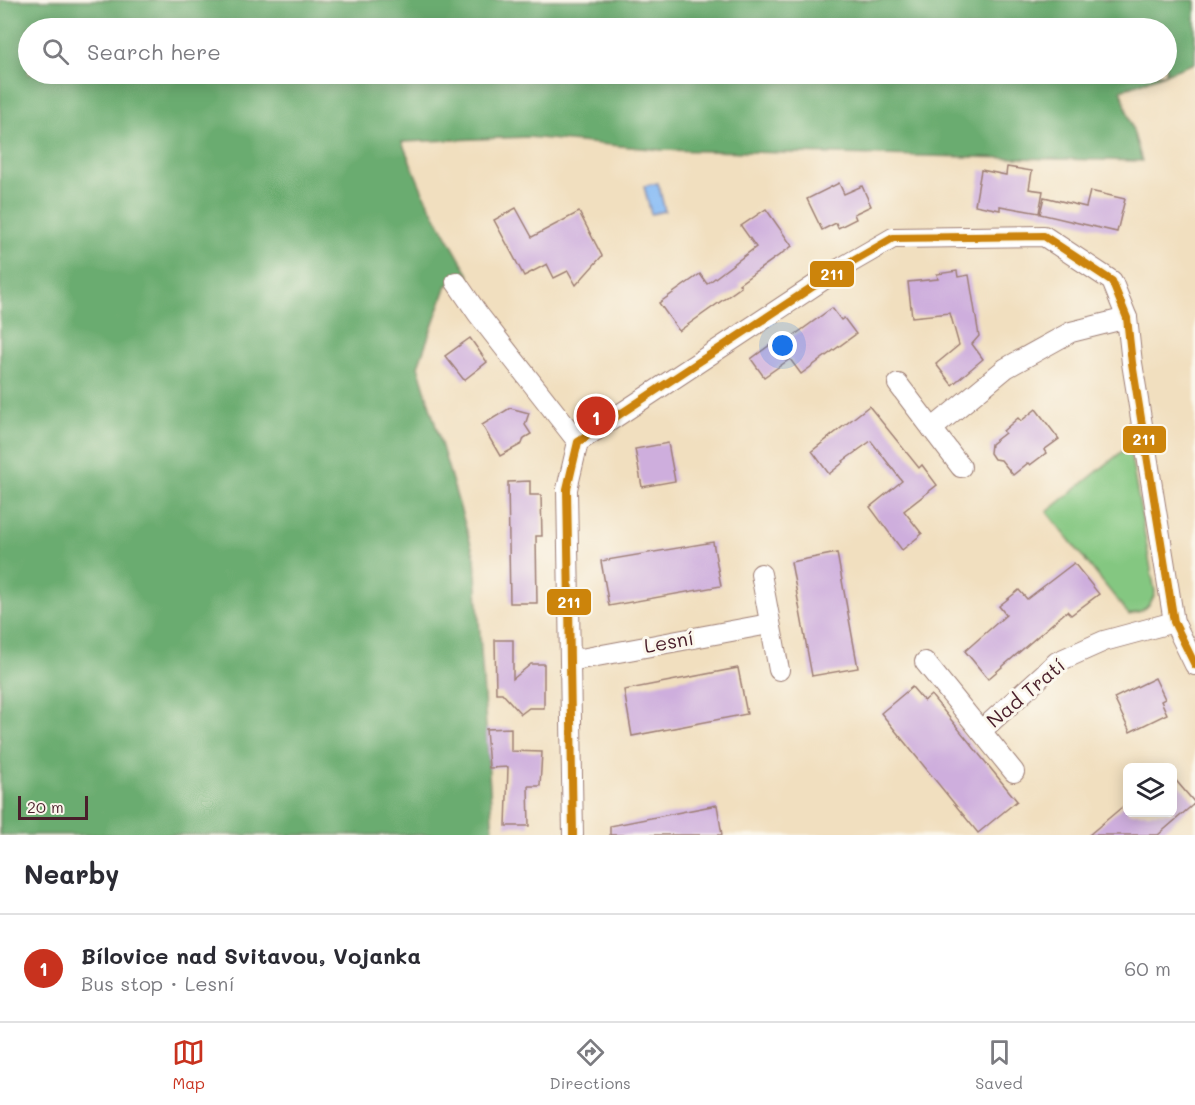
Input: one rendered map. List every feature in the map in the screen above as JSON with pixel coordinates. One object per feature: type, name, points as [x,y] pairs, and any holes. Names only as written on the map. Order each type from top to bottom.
[{"type":"street","points":[[573,835],[567,489],[578,442],[841,268],[893,238],[1044,236],[1112,281],[1127,318],[1132,363],[1174,621],[1195,665]]},
{"type":"street","points":[[456,282],[478,314],[578,442]]},
{"type":"street","points":[[932,429],[1006,368],[1071,332],[1127,318]]},
{"type":"street","points":[[898,384],[961,467]]},
{"type":"street","points":[[761,574],[779,670]]},
{"type":"street","name":"Nad Tratí","points":[[981,731],[1057,662],[1104,640],[1174,621]]},
{"type":"street","name":"Lesní","points":[[570,661],[770,624]]},
{"type":"street","name":"Nad Tratí","points":[[925,662],[1014,772]]},
{"type":"green space","points":[[0,0],[1195,0],[1195,63],[1177,70],[1177,18],[18,18],[18,84],[1138,84],[1121,90],[1142,161],[661,150],[528,137],[402,142],[425,197],[470,277],[447,285],[418,366],[475,558],[493,835],[0,835]]},
{"type":"green space","points":[[1129,446],[1155,592],[1146,608],[1129,615],[1047,512]]},
{"type":"water","points":[[658,183],[665,211],[651,214],[644,186]]},
{"type":"building","points":[[1007,167],[1032,171],[1029,189],[1043,191],[1039,213],[1000,206],[1000,210],[975,205],[981,170],[1006,175]]},
{"type":"building","points":[[839,183],[844,194],[862,186],[871,206],[854,214],[856,219],[838,228],[836,223],[822,230],[807,199]]},
{"type":"building","points":[[1090,191],[1125,199],[1117,232],[1040,214],[1044,197],[1086,207]]},
{"type":"building","points":[[516,208],[532,237],[579,212],[602,256],[576,285],[568,271],[554,278],[547,264],[524,276],[494,220]]},
{"type":"building","points":[[766,209],[792,246],[739,284],[741,287],[679,331],[659,303],[700,274],[707,284],[756,247],[741,226]]},
{"type":"building","points":[[957,271],[958,277],[969,275],[979,336],[972,344],[983,359],[952,385],[936,364],[959,345],[950,313],[912,317],[908,282],[938,279],[937,274]]},
{"type":"building","points":[[832,308],[841,320],[844,318],[856,334],[801,374],[790,359],[764,377],[751,359],[778,339],[782,344]]},
{"type":"building","points":[[470,338],[487,362],[464,380],[445,356]]},
{"type":"building","points":[[869,406],[919,468],[922,465],[937,485],[904,511],[922,534],[902,550],[870,507],[902,481],[871,441],[829,474],[812,451]]},
{"type":"building","points":[[510,408],[529,413],[525,425],[531,434],[524,438],[522,444],[500,456],[482,425]]},
{"type":"building","points":[[1036,409],[1059,439],[1044,450],[1046,453],[1013,475],[1001,460],[994,459],[990,453],[991,444],[1018,418],[1021,421]]},
{"type":"building","points":[[668,443],[675,481],[642,487],[635,449]]},
{"type":"building","points":[[530,481],[530,495],[541,495],[542,536],[536,536],[537,603],[510,603],[508,482]]},
{"type":"building","points":[[713,542],[721,586],[609,606],[601,561]]},
{"type":"building","points":[[837,553],[858,668],[812,676],[791,562]]},
{"type":"building","points":[[1074,563],[1099,594],[1071,615],[1067,611],[988,679],[965,651],[1006,615],[999,606],[1019,590],[1027,599]]},
{"type":"building","points":[[495,640],[513,640],[513,679],[531,664],[544,664],[544,708],[529,708],[521,714],[502,693],[496,693]]},
{"type":"building","points":[[738,668],[747,714],[632,736],[624,690]]},
{"type":"building","points":[[1155,678],[1165,699],[1161,701],[1167,714],[1130,732],[1114,698]]},
{"type":"building","points":[[912,687],[924,701],[931,695],[1017,801],[978,833],[881,713]]},
{"type":"building","points":[[511,728],[511,751],[542,752],[540,786],[528,786],[529,826],[506,826],[508,767],[489,768],[486,729]]},
{"type":"building","points":[[1177,782],[1195,803],[1158,835],[1089,835],[1123,806],[1123,817],[1177,817]]},
{"type":"building","points":[[717,805],[722,835],[610,835],[610,826]]},
{"type":"transit line","name":"211","points":[[573,835],[567,489],[578,442],[841,268],[893,238],[1044,236],[1112,281],[1127,318],[1132,363],[1174,622],[1195,665]]},
{"type":"place","name":"Bílovice nad Svitavou, Vojanka","points":[[596,416]]}]
